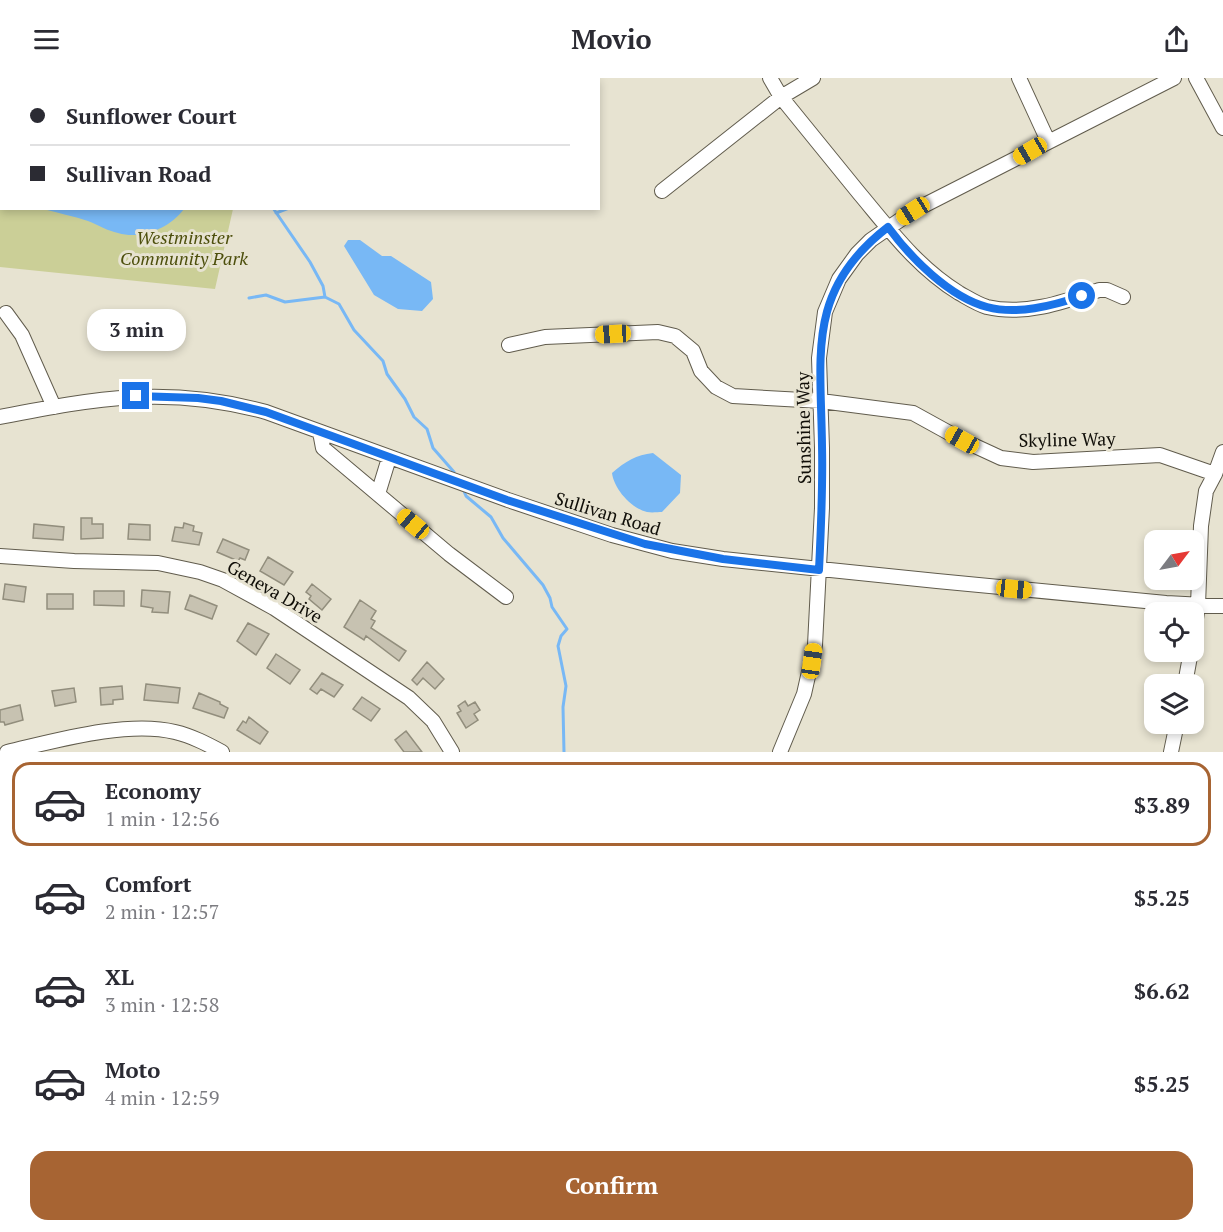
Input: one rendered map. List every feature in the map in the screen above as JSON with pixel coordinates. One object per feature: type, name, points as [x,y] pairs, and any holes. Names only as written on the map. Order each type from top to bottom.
[{"type":"street","points":[[770,78],[781,97],[900,244],[930,273],[974,302],[1005,309],[1044,307],[1099,290],[1107,290],[1123,297]]},
{"type":"street","points":[[662,191],[781,97],[813,78]]},
{"type":"street","points":[[1020,78],[1048,141]]},
{"type":"street","name":"Sunshine Way","points":[[780,752],[804,694],[812,661],[817,621],[822,496],[820,349],[825,312],[839,279],[857,254],[871,240],[913,211],[1174,78]]},
{"type":"street","points":[[1196,78],[1223,128]]},
{"type":"street","points":[[6,313],[22,335],[54,407]]},
{"type":"street","name":"Skyline Way","points":[[509,345],[545,337],[658,332],[675,336],[693,351],[702,370],[716,387],[733,396],[821,400],[913,413],[1001,458],[1034,462],[1160,455],[1215,474]]},
{"type":"street","name":"Sullivan Road","points":[[0,417],[136,396],[221,401],[266,412],[558,517],[645,544],[723,559],[819,570],[1166,602]]},
{"type":"street","points":[[320,432],[323,448],[448,554],[506,597]]},
{"type":"street","points":[[1198,602],[1206,491],[1223,452]]},
{"type":"street","points":[[378,494],[389,458]]},
{"type":"street","name":"Geneva Drive","points":[[0,556],[158,563],[200,572],[223,580],[274,608],[409,698],[433,721],[452,752]]},
{"type":"street","name":"Sullivan Road","points":[[1204,605],[1223,606]]},
{"type":"street","points":[[6,752],[67,745],[106,731],[158,729],[191,736],[222,752]]},
{"type":"street","points":[[1171,752],[1175,734]]},
{"type":"green space","name":"Westminster Community Park","points":[[0,210],[233,210],[215,289],[0,267]]},
{"type":"water","points":[[47,210],[183,210],[163,227],[136,235],[114,232],[88,221]]},
{"type":"water","points":[[348,240],[360,240],[382,256],[391,256],[431,282],[433,299],[422,311],[398,309],[374,295],[344,246]]},
{"type":"water","points":[[653,453],[681,475],[680,493],[662,512],[647,512],[629,502],[616,485],[612,473],[631,459]]},
{"type":"building","points":[[81,518],[92,518],[92,524],[103,524],[103,538],[81,539]]},
{"type":"building","points":[[184,523],[194,526],[193,531],[202,533],[199,545],[172,541],[175,527],[183,528]]},
{"type":"building","points":[[34,524],[64,527],[63,540],[33,538]]},
{"type":"building","points":[[129,524],[150,525],[150,540],[128,539]]},
{"type":"building","points":[[223,539],[249,550],[245,560],[240,558],[238,561],[217,552]]},
{"type":"building","points":[[268,557],[293,572],[284,585],[260,571]]},
{"type":"building","points":[[5,584],[26,587],[24,602],[3,599]]},
{"type":"building","points":[[312,584],[331,599],[322,610],[309,599],[311,596],[306,592]]},
{"type":"building","points":[[142,590],[170,592],[168,613],[152,612],[153,608],[141,606]]},
{"type":"building","points":[[94,591],[124,591],[124,606],[94,605]]},
{"type":"building","points":[[47,594],[73,594],[73,609],[47,609]]},
{"type":"building","points":[[190,595],[217,606],[212,619],[185,609]]},
{"type":"building","points":[[360,600],[376,611],[371,619],[375,621],[371,628],[406,651],[399,661],[366,636],[364,640],[344,627]]},
{"type":"building","points":[[248,623],[269,634],[256,655],[237,641]]},
{"type":"building","points":[[276,654],[300,670],[290,684],[267,668]]},
{"type":"building","points":[[427,662],[444,679],[435,689],[423,678],[417,685],[412,680]]},
{"type":"building","points":[[322,673],[343,685],[334,697],[321,689],[317,694],[310,689]]},
{"type":"building","points":[[146,684],[180,688],[178,703],[144,700]]},
{"type":"building","points":[[122,686],[123,699],[113,700],[113,704],[101,705],[100,688]]},
{"type":"building","points":[[74,688],[76,702],[55,706],[52,691]]},
{"type":"building","points":[[199,693],[228,708],[224,718],[193,708]]},
{"type":"building","points":[[362,697],[380,709],[371,721],[353,709]]},
{"type":"building","points":[[465,701],[468,706],[475,702],[480,710],[474,714],[478,720],[466,728],[457,713],[461,711],[458,706]]},
{"type":"building","points":[[20,705],[23,720],[5,725],[4,722],[0,722],[0,710]]},
{"type":"building","points":[[249,717],[268,732],[260,744],[237,730],[243,721],[246,723]]},
{"type":"building","points":[[406,731],[422,752],[404,752],[395,740]]},
{"type":"waterway","points":[[274,210],[310,262],[323,286],[325,297]]},
{"type":"waterway","points":[[276,213],[284,210]]},
{"type":"waterway","points":[[249,298],[266,295],[285,302],[325,297],[339,304],[354,330],[383,361],[387,374],[405,399],[414,417],[427,429],[433,448],[454,472]]},
{"type":"waterway","points":[[463,489],[466,496],[491,517],[503,538],[543,585],[552,607],[567,629],[561,636],[558,646],[566,686],[563,707],[564,752]]},
{"type":"route","points":[[136,396],[198,398],[266,412],[507,500],[672,551],[819,570],[822,448],[819,358],[822,330],[825,312],[833,292],[839,279],[857,254],[888,227],[900,244],[930,273],[974,302],[988,307],[1005,309],[1044,307],[1082,296]]}]
